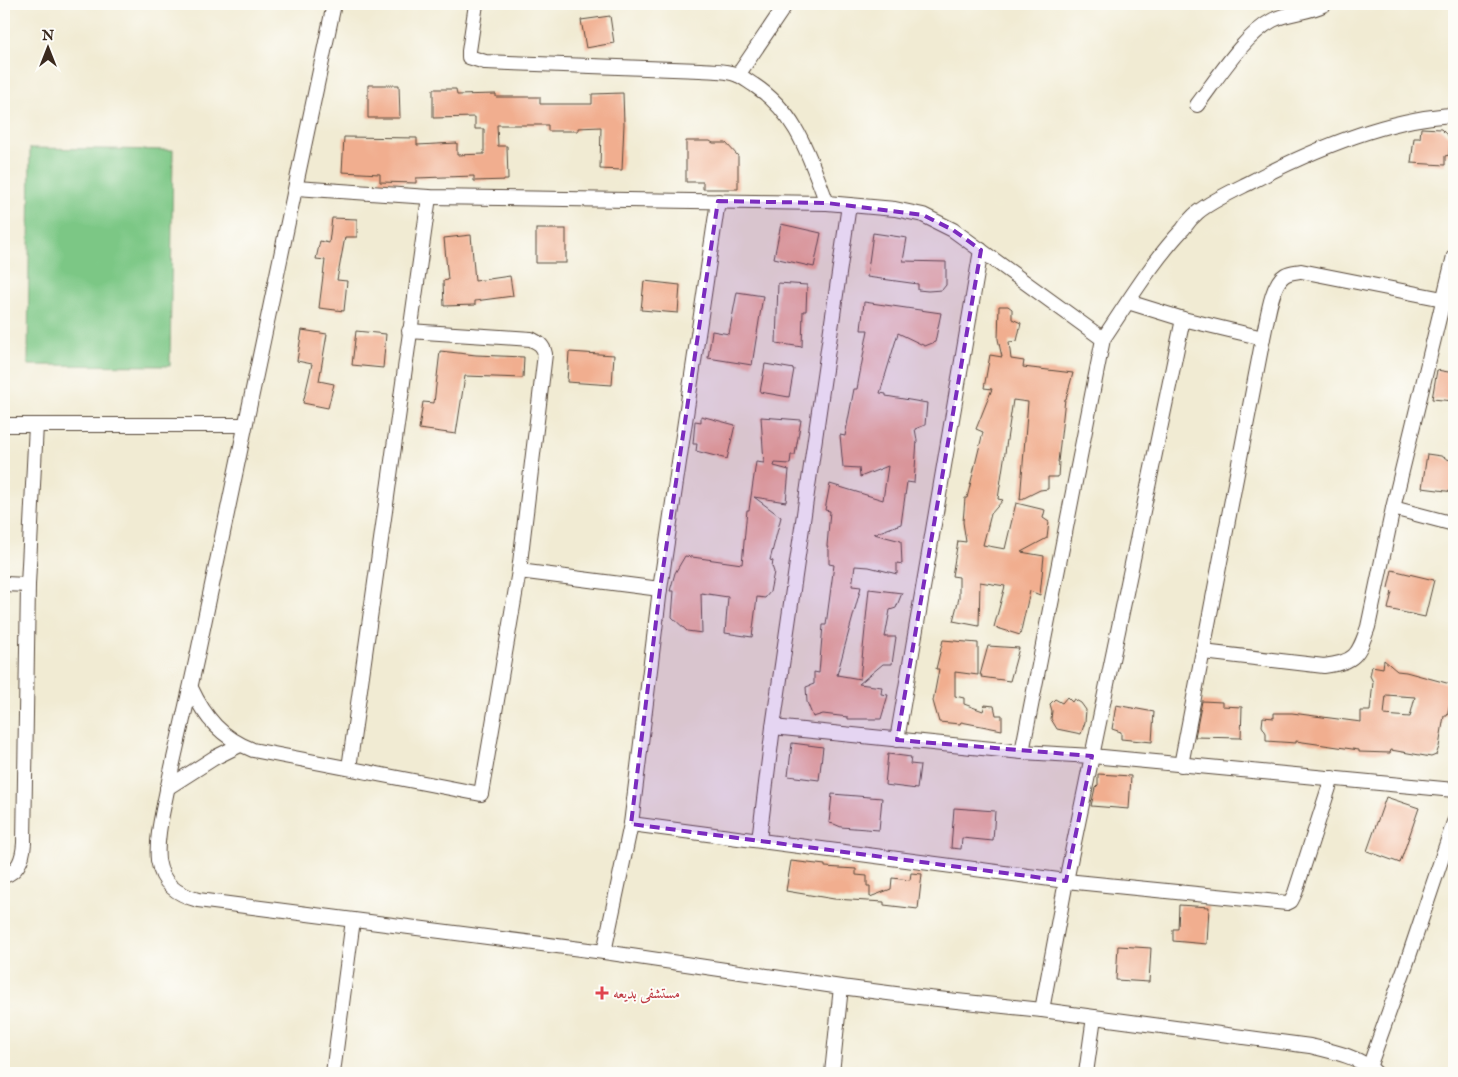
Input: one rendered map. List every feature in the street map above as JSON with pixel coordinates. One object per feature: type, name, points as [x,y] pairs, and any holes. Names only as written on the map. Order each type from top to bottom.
[{"type":"street","points":[[334,4],[244,425],[191,688],[175,750],[159,836],[158,859],[165,880],[171,887],[179,893],[198,900],[604,952],[841,987],[1042,1010],[1310,1046],[1332,1051],[1372,1071]]},
{"type":"street","points":[[476,4],[469,51],[469,57],[476,60],[485,62],[723,71],[738,75],[761,90],[777,104],[792,122],[808,154],[827,203]]},
{"type":"street","points":[[738,75],[786,4]]},
{"type":"street","points":[[1198,105],[1245,42],[1260,28],[1274,19],[1305,12],[1325,4]]},
{"type":"street","points":[[1022,752],[1103,340],[1128,302],[1168,245],[1198,212],[1231,193],[1276,169],[1370,131],[1409,120],[1454,115]]},
{"type":"street","points":[[296,188],[429,197],[827,203],[895,209],[923,215],[954,230],[1103,340]]},
{"type":"street","points":[[349,768],[429,197]]},
{"type":"street","points":[[604,952],[631,824],[660,589],[718,201]]},
{"type":"street","points":[[759,840],[773,727],[849,206]]},
{"type":"street","points":[[897,740],[981,250]]},
{"type":"street","points":[[1203,652],[1324,666],[1341,664],[1354,657],[1362,644],[1368,627],[1393,508],[1454,256]]},
{"type":"street","points":[[1181,765],[1263,338],[1275,288],[1280,279],[1286,274],[1301,271],[1443,300]]},
{"type":"street","points":[[1128,302],[1183,319],[1263,338]]},
{"type":"street","points":[[1042,1010],[1066,881],[1183,319]]},
{"type":"street","points":[[191,688],[200,706],[211,720],[228,738],[240,745],[264,753],[481,794],[519,571],[545,362],[544,347],[540,342],[531,339],[410,331]]},
{"type":"street","points":[[4,876],[16,869],[24,850],[28,585],[36,425]]},
{"type":"street","points":[[4,426],[244,425]]},
{"type":"street","points":[[1393,508],[1454,524]]},
{"type":"street","points":[[519,571],[660,589]]},
{"type":"street","points":[[4,584],[28,585]]},
{"type":"street","points":[[773,727],[1022,752],[1092,756],[1454,790]]},
{"type":"street","points":[[168,788],[214,758],[240,745]]},
{"type":"street","points":[[631,824],[1066,881],[1287,903],[1291,902],[1295,893],[1332,778]]},
{"type":"street","points":[[1372,1071],[1454,822]]},
{"type":"street","points":[[1372,1071],[1454,848]]},
{"type":"street","points":[[333,1073],[352,920]]},
{"type":"street","points":[[832,1073],[841,987]]},
{"type":"street","points":[[1086,1073],[1094,1017]]},
{"type":"highlighted area","points":[[718,201],[827,203],[923,215],[953,230],[981,250],[897,740],[1092,756],[1066,881],[631,824],[660,589]]},
{"type":"green space","points":[[30,148],[173,150],[170,366],[28,365]]},
{"type":"building","points":[[610,16],[614,43],[586,48],[581,20]]},
{"type":"building","points":[[368,85],[399,85],[400,118],[368,118]]},
{"type":"building","points":[[433,89],[456,89],[457,95],[496,94],[496,97],[540,97],[540,104],[592,104],[592,94],[623,93],[622,170],[600,169],[601,127],[578,128],[578,131],[548,131],[548,125],[497,125],[498,146],[507,146],[508,180],[474,181],[474,176],[416,178],[416,183],[380,182],[380,174],[342,172],[344,137],[417,138],[417,145],[457,143],[457,155],[484,154],[484,129],[475,129],[475,117],[433,118]]},
{"type":"building","points":[[1421,128],[1441,129],[1447,135],[1450,135],[1449,155],[1445,156],[1445,165],[1411,163],[1414,138],[1420,138]]},
{"type":"building","points":[[686,141],[726,143],[738,156],[738,189],[703,189],[703,182],[686,182]]},
{"type":"building","points":[[332,218],[357,219],[357,237],[345,237],[337,280],[347,281],[344,311],[319,308],[325,260],[316,259],[320,241],[329,243]]},
{"type":"building","points":[[781,224],[821,233],[814,267],[774,258]]},
{"type":"building","points":[[536,229],[566,229],[566,263],[536,263]]},
{"type":"building","points":[[873,233],[907,238],[903,261],[946,262],[946,285],[942,290],[918,290],[918,284],[867,277]]},
{"type":"building","points":[[471,235],[475,281],[510,276],[513,296],[475,301],[475,305],[444,306],[443,281],[448,280],[444,238]]},
{"type":"building","points":[[644,281],[680,285],[678,313],[641,310]]},
{"type":"building","points":[[778,283],[807,285],[806,311],[803,311],[802,347],[776,343]]},
{"type":"building","points":[[737,292],[763,296],[752,365],[708,358],[712,331],[729,334]]},
{"type":"building","points":[[864,302],[941,313],[935,342],[925,346],[898,333],[880,393],[886,394],[886,396],[927,403],[925,425],[915,429],[917,440],[914,483],[907,482],[901,524],[874,534],[901,541],[902,564],[897,563],[897,574],[869,567],[855,566],[852,586],[861,587],[837,675],[860,679],[869,589],[902,593],[896,608],[890,610],[885,637],[896,637],[892,664],[883,664],[859,684],[882,687],[881,694],[888,695],[881,719],[848,719],[848,717],[823,714],[813,717],[807,702],[806,687],[814,684],[814,672],[819,673],[823,625],[826,625],[834,565],[829,564],[829,550],[827,546],[830,511],[825,510],[830,484],[883,500],[888,466],[860,477],[859,468],[843,467],[840,435],[845,436],[854,389],[857,389],[868,330],[861,330]]},
{"type":"building","points":[[999,306],[1008,306],[1012,309],[1012,319],[1021,323],[1017,341],[1009,342],[1011,359],[1024,361],[1023,367],[1073,373],[1065,399],[1058,477],[1048,477],[1048,489],[1040,490],[1020,500],[1028,402],[1013,400],[998,499],[1003,500],[991,514],[983,545],[1005,549],[1016,503],[1045,510],[1043,518],[1049,522],[1047,538],[1021,552],[1044,556],[1040,595],[1030,591],[1020,635],[994,627],[1005,586],[980,582],[979,626],[953,621],[959,598],[959,577],[952,576],[958,541],[966,542],[963,522],[965,498],[967,498],[983,432],[976,429],[992,389],[984,388],[990,355],[1002,357],[998,339]]},
{"type":"building","points":[[302,330],[327,334],[319,381],[334,384],[328,408],[303,403],[312,364],[297,361]]},
{"type":"building","points":[[356,331],[386,334],[383,368],[352,365]]},
{"type":"building","points":[[440,351],[524,357],[523,378],[465,376],[456,434],[419,429],[423,402],[434,403]]},
{"type":"building","points":[[569,352],[614,355],[612,385],[567,382]]},
{"type":"building","points":[[765,364],[794,369],[789,397],[760,392]]},
{"type":"building","points":[[1437,370],[1454,373],[1454,401],[1432,399]]},
{"type":"building","points":[[701,416],[735,425],[727,459],[696,451],[697,444],[693,444],[695,421],[701,422]]},
{"type":"building","points":[[761,417],[801,420],[795,455],[791,455],[790,464],[775,463],[774,466],[789,470],[786,502],[754,497],[781,517],[770,560],[773,561],[774,572],[770,592],[765,598],[757,597],[752,637],[725,633],[728,597],[701,593],[702,633],[687,631],[672,617],[674,591],[670,591],[675,573],[685,556],[742,564],[747,510],[749,510],[756,462],[764,463]]},
{"type":"building","points":[[1427,454],[1441,456],[1454,462],[1454,492],[1422,488]]},
{"type":"building","points":[[1392,570],[1434,580],[1425,617],[1388,609],[1392,592],[1388,588]]},
{"type":"building","points":[[943,640],[978,643],[978,675],[955,672],[955,696],[964,698],[964,704],[983,711],[985,705],[994,706],[996,715],[1002,715],[1002,730],[961,722],[960,724],[939,722],[933,701],[939,669],[936,669]]},
{"type":"building","points":[[988,646],[1019,648],[1010,681],[981,677]]},
{"type":"building","points":[[1384,660],[1397,671],[1454,685],[1447,716],[1444,716],[1436,755],[1431,757],[1391,750],[1390,753],[1359,752],[1359,750],[1296,741],[1296,743],[1266,741],[1266,733],[1262,726],[1263,717],[1274,718],[1274,713],[1292,713],[1361,722],[1361,711],[1370,711],[1373,682],[1370,676],[1372,666],[1383,668]],"holes":[[[1386,695],[1415,697],[1410,717],[1384,715]]]},
{"type":"building","points":[[1067,697],[1072,702],[1074,699],[1081,703],[1086,710],[1081,734],[1057,729],[1051,719],[1052,711],[1050,704],[1055,699],[1062,703]]},
{"type":"building","points":[[1202,701],[1222,702],[1222,706],[1242,707],[1241,738],[1195,737]]},
{"type":"building","points":[[1116,705],[1154,712],[1152,742],[1121,739],[1121,732],[1112,729]]},
{"type":"building","points":[[792,743],[823,747],[819,780],[788,776]]},
{"type":"building","points":[[888,754],[911,757],[910,764],[920,765],[917,789],[885,785]]},
{"type":"building","points":[[1098,774],[1131,776],[1129,809],[1091,806],[1095,788],[1098,785]]},
{"type":"building","points":[[832,794],[882,798],[879,830],[841,827],[829,823]]},
{"type":"building","points":[[1386,797],[1419,808],[1400,863],[1367,851]]},
{"type":"building","points":[[954,808],[995,811],[993,841],[962,838],[961,849],[951,848]]},
{"type":"building","points":[[791,861],[825,865],[825,867],[856,869],[856,875],[867,876],[867,886],[870,886],[870,897],[891,889],[892,878],[910,880],[911,873],[922,874],[918,909],[884,905],[884,902],[834,899],[786,891]]},
{"type":"building","points":[[1179,905],[1209,907],[1207,944],[1173,941],[1173,929],[1178,929]]},
{"type":"building","points":[[1118,946],[1151,948],[1149,982],[1116,980]]},
{"type":"place","name":"مستشفى بديعه","points":[[602,993]]}]
